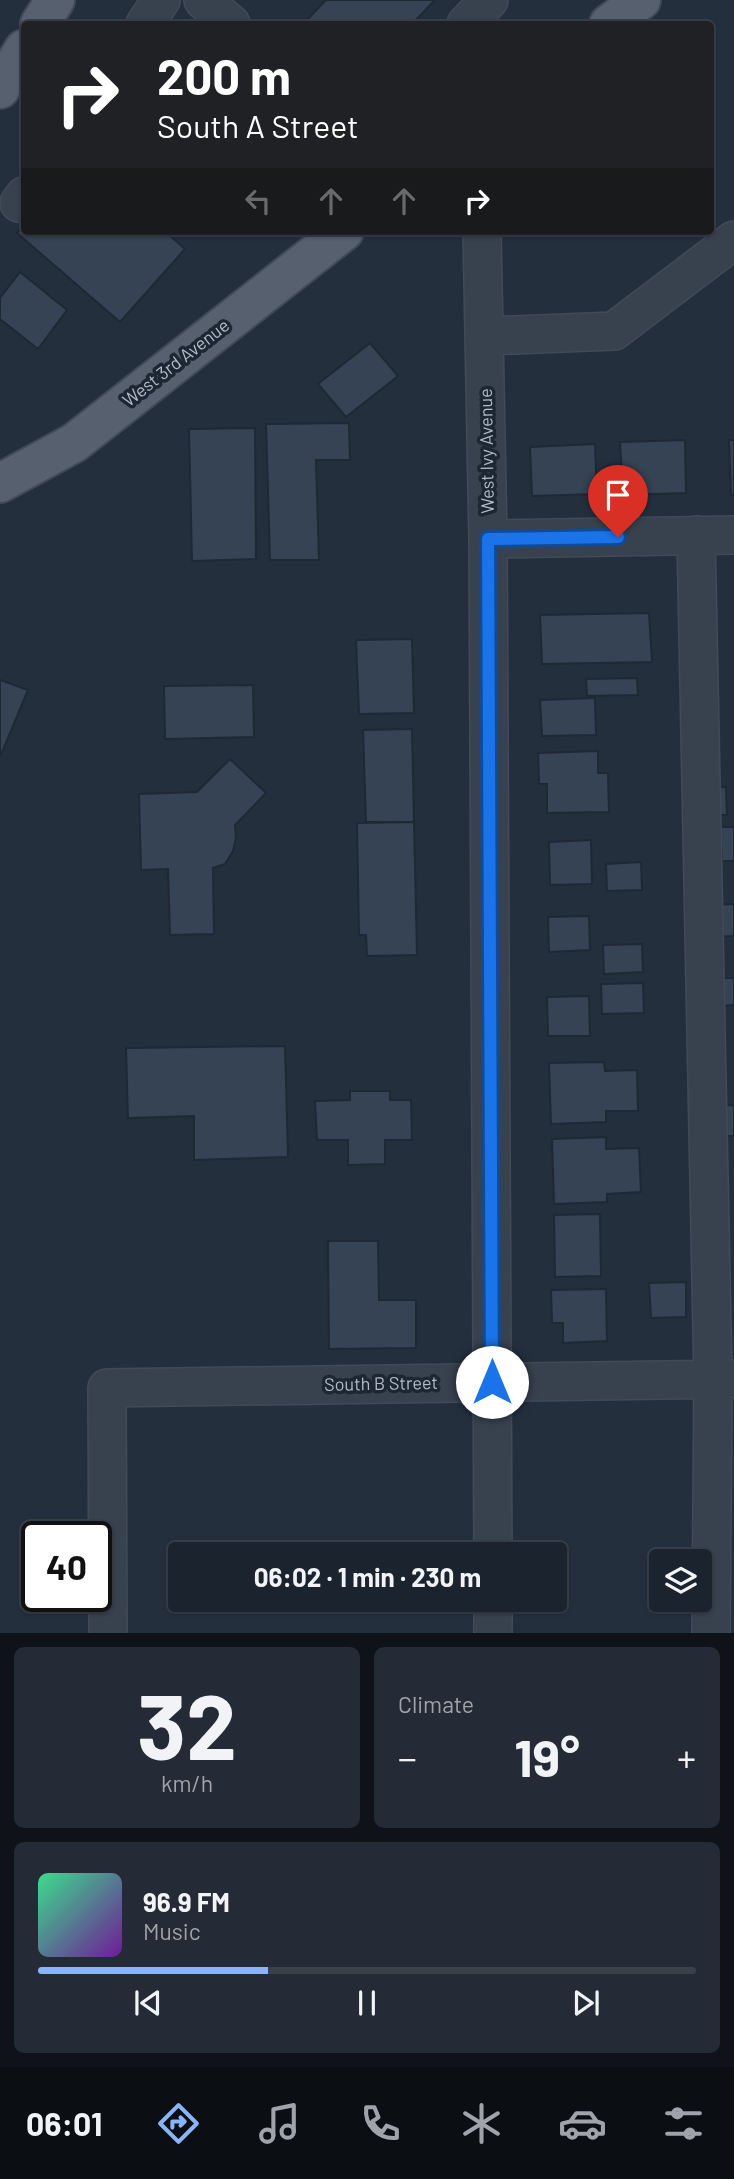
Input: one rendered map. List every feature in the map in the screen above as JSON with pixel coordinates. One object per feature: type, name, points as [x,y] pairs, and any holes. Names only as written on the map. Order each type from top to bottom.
[{"type":"main road","points":[[42,21],[55,0]]},
{"type":"main road","points":[[613,21],[641,0]]},
{"type":"main road","points":[[0,89],[21,54]]},
{"type":"main road","name":"West 3rd Avenue","points":[[0,483],[74,443],[334,235]]},
{"type":"main road","points":[[0,513],[74,443]]},
{"type":"street","points":[[147,21],[162,0]]},
{"type":"street","points":[[203,0],[228,21]]},
{"type":"street","points":[[469,21],[489,0]]},
{"type":"street","name":"West Ivy Avenue","points":[[482,235],[488,539],[493,1542]]},
{"type":"street","points":[[486,336],[614,331],[734,240]]},
{"type":"street","points":[[696,535],[724,1379],[711,1633]]},
{"type":"street","points":[[488,539],[734,535]]},
{"type":"street","name":"South B Street","points":[[108,1633],[107,1388],[724,1379]]},
{"type":"street","points":[[493,1612],[493,1633]]},
{"type":"building","points":[[326,0],[435,0],[415,21],[306,21]]},
{"type":"building","points":[[21,228],[21,235],[169,235],[185,249],[120,322],[17,233]]},
{"type":"building","points":[[20,272],[67,310],[38,349],[0,319],[0,298]]},
{"type":"building","points":[[370,343],[398,376],[346,417],[318,384]]},
{"type":"building","points":[[349,423],[350,460],[316,460],[319,560],[270,560],[266,424]]},
{"type":"building","points":[[255,428],[256,559],[192,561],[189,429]]},
{"type":"building","points":[[685,440],[686,493],[623,495],[620,442]]},
{"type":"building","points":[[729,440],[734,440],[734,495],[731,495]]},
{"type":"building","points":[[595,444],[597,494],[532,496],[530,447]]},
{"type":"building","points":[[649,613],[652,662],[542,664],[540,615]]},
{"type":"building","points":[[412,639],[414,713],[359,714],[356,640]]},
{"type":"building","points":[[637,678],[638,695],[587,696],[586,679]]},
{"type":"building","points":[[0,680],[28,690],[0,757]]},
{"type":"building","points":[[253,685],[254,737],[165,739],[164,686]]},
{"type":"building","points":[[595,698],[596,735],[542,736],[540,700]]},
{"type":"building","points":[[412,729],[414,822],[366,822],[363,730]]},
{"type":"building","points":[[598,751],[598,773],[608,773],[609,812],[547,813],[547,784],[539,784],[538,753]]},
{"type":"building","points":[[230,759],[266,793],[235,825],[233,851],[225,864],[213,868],[214,934],[170,935],[168,869],[141,870],[139,794],[197,792]]},
{"type":"building","points":[[726,787],[727,815],[706,815],[705,788]]},
{"type":"building","points":[[414,822],[417,955],[367,956],[366,935],[359,935],[357,823]]},
{"type":"building","points":[[720,827],[734,827],[734,861],[722,861]]},
{"type":"building","points":[[591,840],[592,884],[550,885],[549,842]]},
{"type":"building","points":[[641,862],[642,890],[607,891],[606,864]]},
{"type":"building","points":[[734,904],[734,936],[709,937],[708,905]]},
{"type":"building","points":[[589,916],[590,950],[549,952],[548,917]]},
{"type":"building","points":[[642,944],[643,972],[604,974],[603,945]]},
{"type":"building","points":[[721,978],[734,978],[734,1005],[722,1006]]},
{"type":"building","points":[[643,983],[644,1013],[602,1014],[601,984]]},
{"type":"building","points":[[589,996],[590,1036],[548,1036],[547,997]]},
{"type":"building","points":[[285,1046],[288,1157],[194,1160],[194,1116],[128,1118],[126,1048]]},
{"type":"building","points":[[604,1062],[605,1071],[637,1070],[638,1111],[606,1111],[606,1122],[551,1124],[549,1063]]},
{"type":"building","points":[[350,1091],[390,1091],[390,1100],[411,1100],[412,1140],[385,1140],[385,1164],[348,1165],[348,1140],[317,1140],[315,1101],[350,1100]]},
{"type":"building","points":[[734,1105],[734,1136],[715,1136],[714,1106]]},
{"type":"building","points":[[606,1137],[606,1149],[639,1148],[641,1192],[607,1194],[607,1202],[554,1204],[552,1139]]},
{"type":"building","points":[[600,1214],[601,1276],[555,1277],[554,1215]]},
{"type":"building","points":[[328,1241],[378,1241],[379,1300],[416,1300],[416,1348],[329,1349]]},
{"type":"building","points":[[686,1282],[686,1317],[651,1318],[649,1283]]},
{"type":"building","points":[[606,1289],[607,1341],[563,1343],[563,1323],[552,1323],[551,1290]]},
{"type":"route","points":[[492,1382],[488,539],[618,537]]}]
